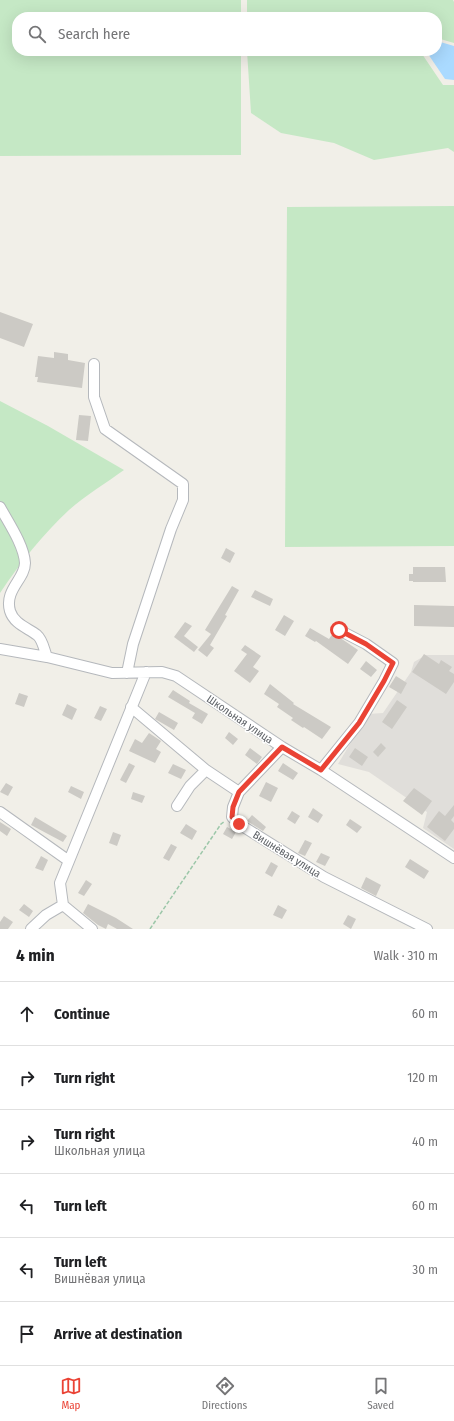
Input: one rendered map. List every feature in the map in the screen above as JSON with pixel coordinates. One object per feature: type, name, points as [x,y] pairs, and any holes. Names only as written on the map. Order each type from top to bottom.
[{"type":"street","points":[[94,364],[94,397],[105,429],[183,484],[183,500],[133,644],[127,673]]},
{"type":"street","points":[[0,507],[21,547],[25,564],[20,578],[9,598],[10,612],[22,627],[38,636],[42,642],[46,657]]},
{"type":"street","points":[[321,770],[359,723],[393,663],[366,644],[339,630]]},
{"type":"street","name":"Школьная улица","points":[[0,649],[46,657],[112,674],[162,672],[176,676],[282,747],[321,770],[454,858]]},
{"type":"street","points":[[92,929],[63,905],[60,883],[146,672]]},
{"type":"street","points":[[131,707],[206,770],[239,792]]},
{"type":"street","points":[[232,817],[233,807],[239,792],[282,747]]},
{"type":"street","points":[[177,806],[190,786],[206,770]]},
{"type":"street","points":[[0,812],[70,861]]},
{"type":"street","name":"Вишнёвая улица","points":[[232,817],[239,824],[324,877],[427,929]]},
{"type":"street","points":[[31,929],[46,916],[63,905]]},
{"type":"path","points":[[150,929],[221,824],[232,817]]},
{"type":"shaded area","points":[[426,655],[454,655],[454,849],[423,828],[427,812],[369,772],[338,764],[368,714],[383,713],[411,672],[414,662]]},
{"type":"green space","points":[[0,0],[241,0],[241,12],[12,12],[12,56],[241,56],[241,155],[0,156]]},
{"type":"green space","points":[[247,0],[453,0],[454,43],[442,39],[442,12],[247,12]]},
{"type":"green space","points":[[247,56],[423,56],[443,85],[454,85],[454,152],[448,148],[374,160],[334,143],[281,133],[251,113]]},
{"type":"green space","points":[[454,206],[454,546],[285,547],[287,207]]},
{"type":"green space","points":[[0,401],[48,426],[124,470],[82,499],[59,519],[32,549],[0,593]]},
{"type":"water","points":[[442,42],[454,46],[454,80],[445,79],[429,56],[442,56]]},
{"type":"building","points":[[0,312],[33,324],[24,347],[0,338]]},
{"type":"building","points":[[54,352],[68,354],[68,360],[85,363],[82,388],[37,382],[38,377],[35,377],[38,356],[54,358]]},
{"type":"building","points":[[79,415],[91,416],[88,441],[76,440]]},
{"type":"building","points":[[226,548],[235,553],[230,563],[221,558]]},
{"type":"building","points":[[413,567],[445,567],[446,582],[409,581],[409,574],[413,574]]},
{"type":"building","points":[[232,586],[239,590],[225,615],[227,616],[210,645],[214,648],[207,657],[198,650],[211,634],[205,630]]},
{"type":"building","points":[[255,590],[273,599],[270,606],[251,597]]},
{"type":"building","points":[[414,605],[454,606],[454,627],[414,626]]},
{"type":"building","points":[[284,615],[294,621],[285,636],[275,630]]},
{"type":"building","points":[[185,622],[192,626],[184,636],[198,647],[194,652],[174,637]]},
{"type":"building","points":[[310,628],[329,639],[333,633],[358,650],[348,664],[316,641],[315,642],[305,636]]},
{"type":"building","points":[[245,645],[261,656],[253,667],[259,671],[250,683],[234,671],[247,654],[241,650]]},
{"type":"building","points":[[424,654],[439,664],[441,660],[452,667],[449,671],[454,674],[454,682],[446,694],[412,672]]},
{"type":"building","points":[[366,661],[377,670],[371,677],[360,669]]},
{"type":"building","points":[[396,676],[407,683],[401,694],[389,687]]},
{"type":"building","points":[[270,684],[294,703],[293,704],[331,727],[322,739],[291,720],[293,718],[277,707],[279,704],[264,694]]},
{"type":"building","points":[[173,690],[190,701],[189,703],[208,714],[202,724],[192,718],[195,713],[168,697]]},
{"type":"building","points":[[19,693],[28,696],[24,707],[15,704]]},
{"type":"building","points":[[397,700],[407,707],[392,729],[382,722]]},
{"type":"building","points":[[67,704],[77,709],[72,720],[62,715]]},
{"type":"building","points":[[100,706],[107,709],[101,721],[94,718]]},
{"type":"building","points":[[159,712],[178,723],[174,730],[155,719]]},
{"type":"building","points":[[229,732],[238,739],[233,745],[225,738]]},
{"type":"building","points":[[149,733],[161,741],[156,749],[161,752],[155,763],[129,751],[135,739],[142,743]]},
{"type":"building","points":[[381,743],[386,748],[378,757],[373,752]]},
{"type":"building","points":[[250,748],[262,757],[257,764],[245,755]]},
{"type":"building","points":[[355,748],[368,757],[362,766],[349,757]]},
{"type":"building","points":[[129,763],[135,766],[126,783],[120,780]]},
{"type":"building","points":[[283,763],[298,773],[293,780],[278,771]]},
{"type":"building","points":[[173,764],[186,770],[181,779],[168,773]]},
{"type":"building","points":[[266,782],[278,788],[271,802],[259,796]]},
{"type":"building","points":[[6,783],[13,787],[8,796],[0,792]]},
{"type":"building","points":[[71,786],[84,792],[81,799],[68,792]]},
{"type":"building","points":[[414,788],[432,801],[422,815],[403,801]]},
{"type":"building","points":[[133,792],[145,796],[142,803],[131,799]]},
{"type":"building","points":[[454,805],[454,816],[451,820],[454,823],[454,829],[445,841],[427,827],[439,811],[445,816]]},
{"type":"building","points":[[313,808],[323,815],[318,823],[308,817]]},
{"type":"building","points":[[292,811],[300,816],[295,824],[287,819]]},
{"type":"building","points":[[252,815],[266,827],[263,831],[247,821]]},
{"type":"building","points":[[35,817],[67,836],[63,842],[31,825]]},
{"type":"building","points":[[350,819],[362,827],[357,833],[346,825]]},
{"type":"building","points":[[0,822],[11,829],[7,836],[0,831]]},
{"type":"building","points":[[186,824],[197,831],[192,840],[180,833]]},
{"type":"building","points":[[227,827],[236,832],[232,839],[223,834]]},
{"type":"building","points":[[113,832],[121,835],[117,846],[109,843]]},
{"type":"building","points":[[305,840],[312,843],[305,856],[298,853]]},
{"type":"building","points":[[171,844],[177,847],[169,861],[163,858]]},
{"type":"building","points":[[321,853],[330,857],[325,866],[316,862]]},
{"type":"building","points":[[41,856],[48,860],[43,871],[35,868]]},
{"type":"building","points":[[410,859],[429,871],[424,879],[405,867]]},
{"type":"building","points":[[271,862],[278,866],[272,877],[265,873]]},
{"type":"building","points":[[366,877],[381,885],[376,896],[361,888]]},
{"type":"building","points":[[86,880],[92,884],[84,896],[78,893]]},
{"type":"building","points":[[24,904],[33,911],[29,917],[19,910]]},
{"type":"building","points":[[88,904],[116,918],[133,929],[117,929],[108,924],[106,929],[98,925],[83,913]]},
{"type":"building","points":[[278,905],[287,910],[282,919],[273,915]]},
{"type":"building","points":[[348,915],[356,919],[351,929],[343,924]]},
{"type":"building","points":[[4,916],[13,922],[8,929],[0,929],[0,922]]},
{"type":"route","points":[[239,824],[232,817],[233,807],[239,792],[282,747],[321,770],[359,723],[384,681],[393,663],[366,644],[339,630]]}]
